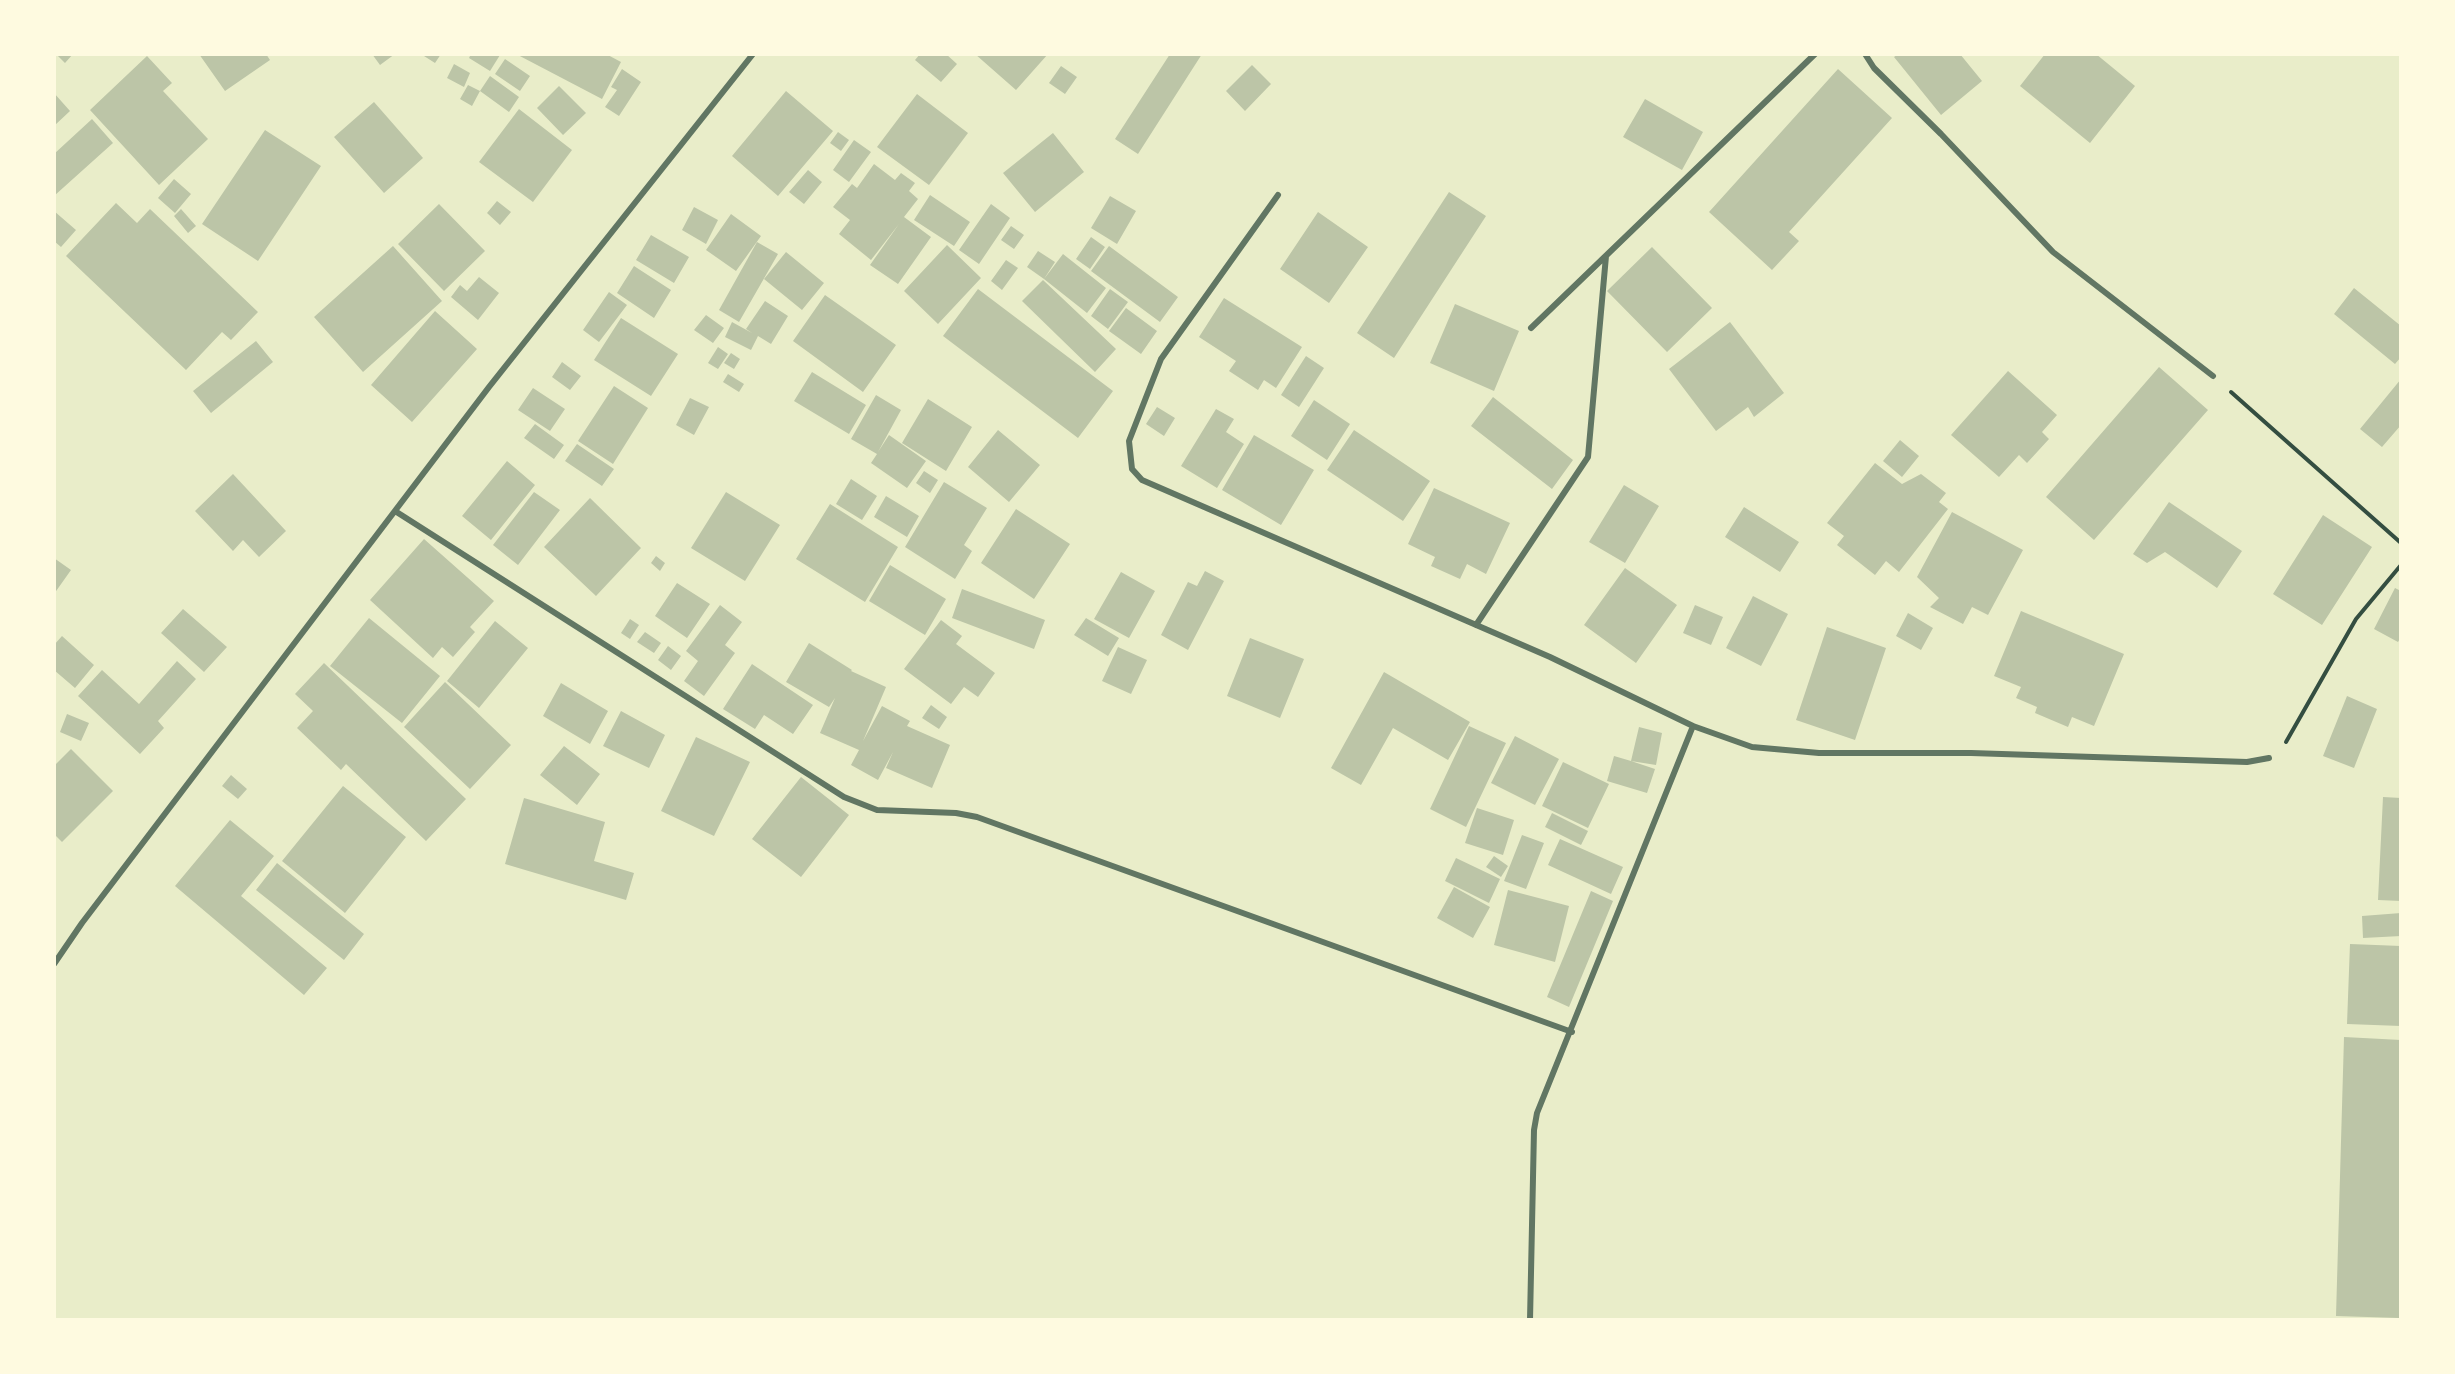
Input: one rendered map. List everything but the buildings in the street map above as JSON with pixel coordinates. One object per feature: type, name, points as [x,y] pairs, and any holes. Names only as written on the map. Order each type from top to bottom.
[{"type":"street","points":[[54,964],[82,923],[489,387],[753,54]]},
{"type":"street","points":[[1531,328],[1815,54]]},
{"type":"street","points":[[1865,54],[1874,68],[1941,134],[2053,252],[2213,376]]},
{"type":"street","points":[[1278,195],[1161,359],[1129,441],[1132,469],[1142,480],[1550,657],[1693,726],[1752,747],[1819,753],[1971,753],[2247,762],[2269,758]]},
{"type":"street","points":[[1476,625],[1588,457],[1606,255]]},
{"type":"street","points":[[395,512],[844,797],[877,810],[956,813],[977,818],[1572,1032]]},
{"type":"street","points":[[1530,1320],[1534,1130],[1537,1113],[1572,1032],[1596,966],[1693,726]]},
{"type":"path","points":[[2213,376],[2401,543]]},
{"type":"path","points":[[2269,758],[2282,750],[2356,619],[2401,566]]}]
